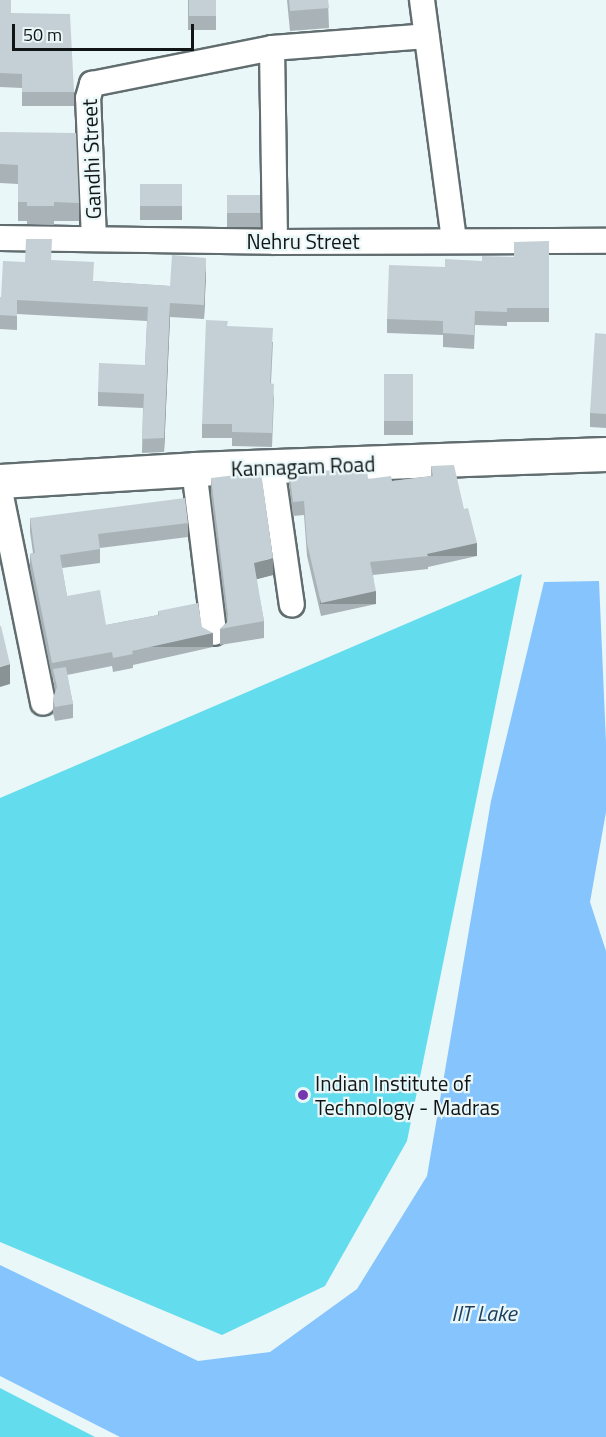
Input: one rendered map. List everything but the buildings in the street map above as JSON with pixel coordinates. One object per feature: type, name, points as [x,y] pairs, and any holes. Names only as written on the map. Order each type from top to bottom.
[{"type":"street","points":[[422,0],[454,240]]},
{"type":"street","points":[[275,242],[272,48],[427,36]]},
{"type":"street","name":"Gandhi Street","points":[[94,238],[88,98],[92,84],[272,48]]},
{"type":"street","name":"Nehru Street","points":[[0,238],[275,242],[606,241]]},
{"type":"street","name":"Kannagam Road","points":[[0,481],[194,469],[606,454]]},
{"type":"street","points":[[272,467],[292,605]]},
{"type":"street","points":[[194,469],[214,633]]},
{"type":"street","points":[[0,491],[43,703]]},
{"type":"shaded area","points":[[522,574],[407,1141],[325,1286],[222,1335],[0,1242],[0,798]]},
{"type":"shaded area","points":[[0,1388],[95,1437],[0,1437]]},
{"type":"water","name":"IIT Lake","points":[[599,581],[606,742],[606,812],[590,902],[606,951],[606,1437],[120,1437],[0,1376],[0,1265],[198,1361],[270,1352],[357,1289],[427,1176],[491,801],[544,582]]},
{"type":"place","name":"Indian Institute of Technology - Madras","points":[[303,1095]]}]
